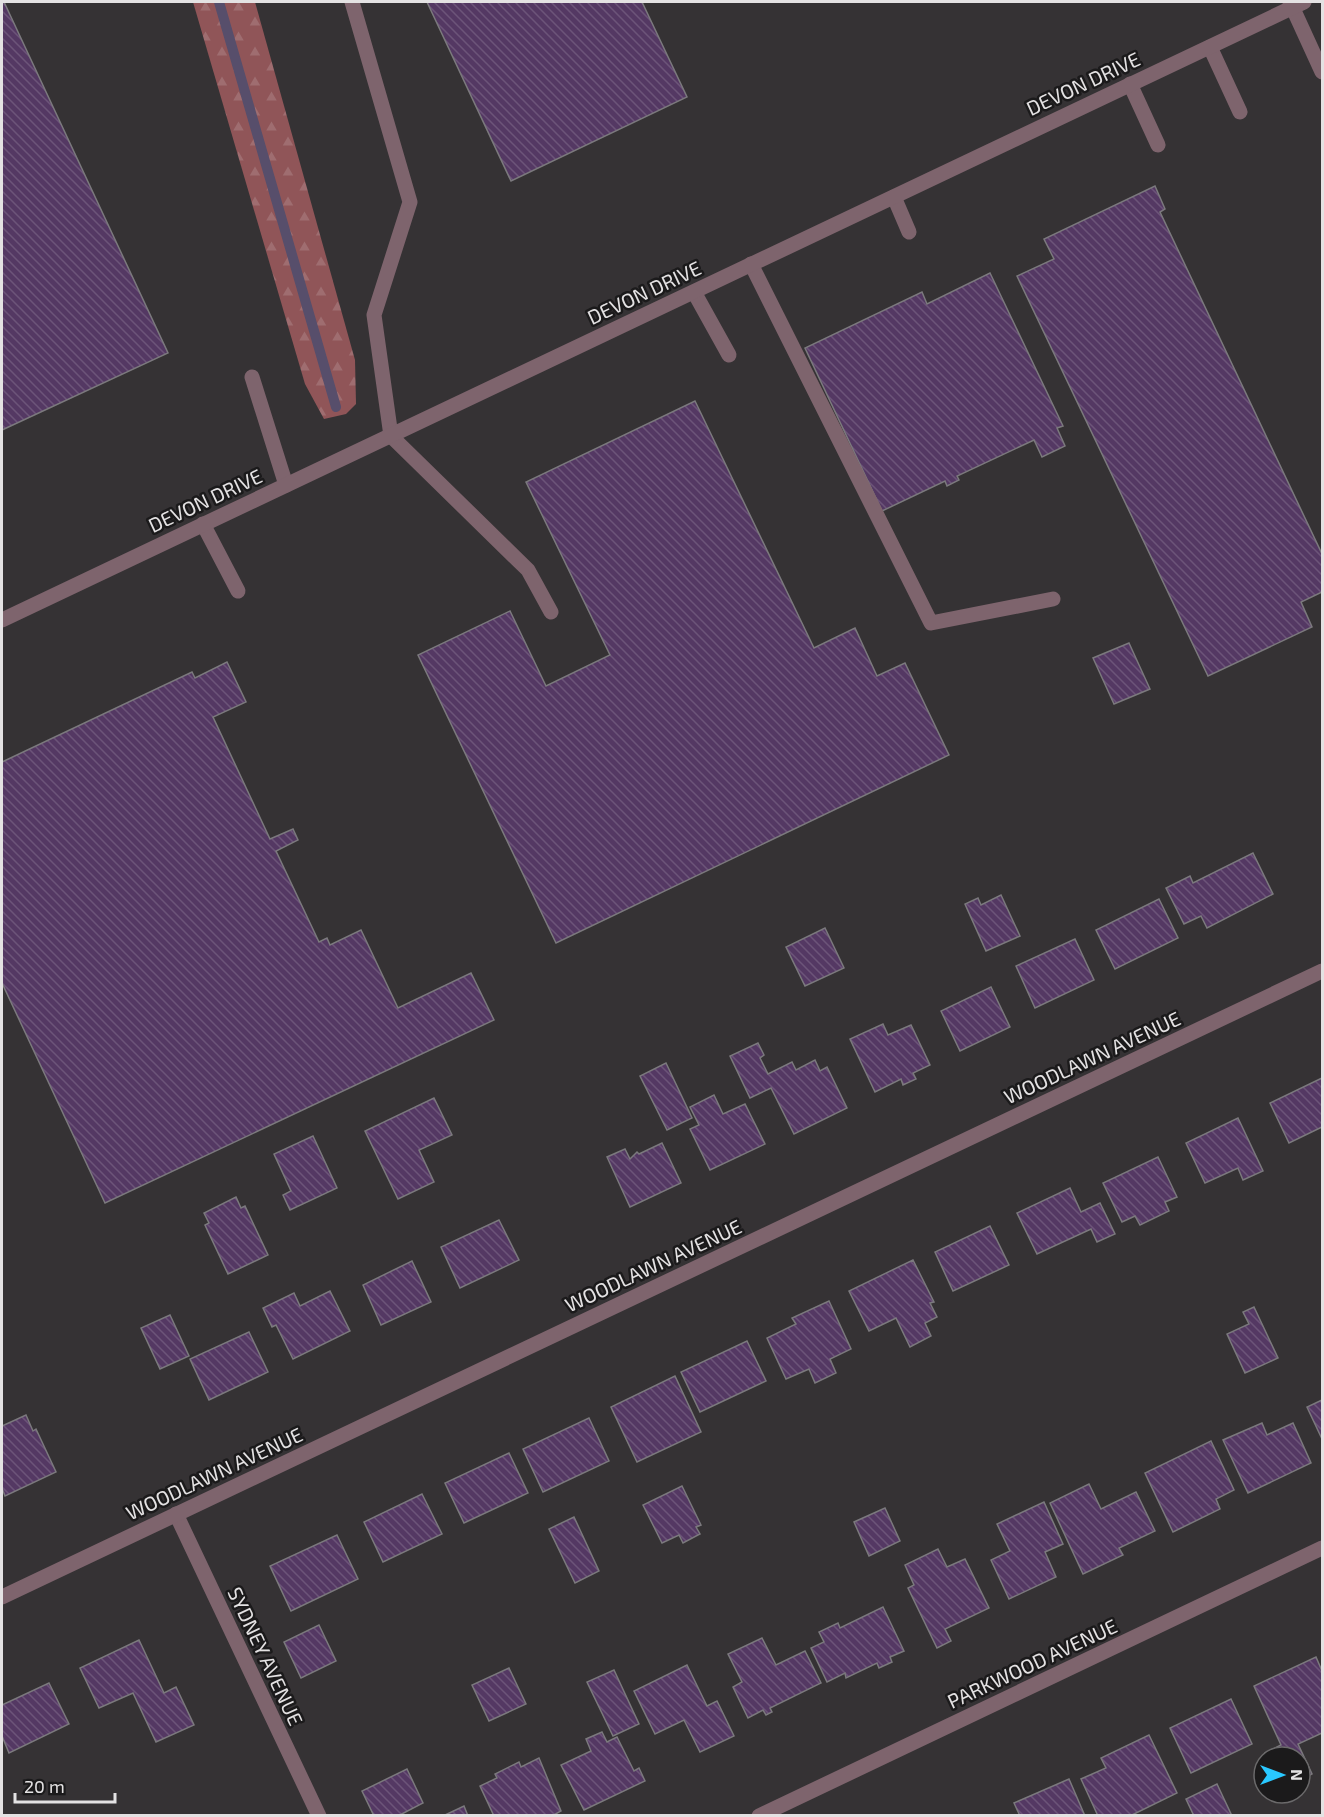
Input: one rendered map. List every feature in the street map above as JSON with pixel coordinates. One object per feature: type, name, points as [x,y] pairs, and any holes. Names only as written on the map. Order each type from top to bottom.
[{"type":"street","points":[[352,2],[410,202],[374,315],[391,435],[528,570],[551,612]]},
{"type":"street","points":[[1296,3],[1323,72]]},
{"type":"street","name":"DEVON DRIVE","points":[[2,620],[894,197],[1296,3]]},
{"type":"street","points":[[1210,46],[1240,112]]},
{"type":"street","points":[[1130,84],[1158,145]]},
{"type":"street","points":[[894,197],[909,232]]},
{"type":"street","points":[[751,264],[931,623],[1053,599]]},
{"type":"street","points":[[694,292],[729,356]]},
{"type":"street","points":[[252,377],[286,485]]},
{"type":"street","points":[[203,524],[238,591]]},
{"type":"street","name":"WOODLAWN AVENUE","points":[[2,1597],[1323,971]]},
{"type":"street","name":"SYDNEY AVENUE","points":[[176,1514],[318,1815]]},
{"type":"street","name":"PARKWOOD AVENUE","points":[[759,1815],[1323,1548]]},
{"type":"green space","points":[[193,2],[255,2],[355,360],[356,404],[346,414],[324,419],[305,384]]},
{"type":"building","points":[[2,2],[4,2],[168,353],[2,430]]},
{"type":"building","points":[[427,2],[642,2],[687,97],[511,181]]},
{"type":"building","points":[[1155,186],[1165,209],[1160,212],[1322,554],[1322,592],[1301,602],[1312,627],[1208,676],[1017,276],[1054,259],[1044,239]]},
{"type":"building","points":[[990,273],[1063,426],[1057,428],[1065,446],[1042,457],[1034,440],[957,476],[959,480],[947,486],[945,481],[882,511],[805,348],[922,292],[927,304]]},
{"type":"building","points":[[695,401],[814,648],[855,628],[877,676],[905,663],[949,755],[556,943],[418,655],[510,611],[546,686],[610,655],[526,482]]},
{"type":"building","points":[[1129,643],[1150,689],[1114,704],[1093,658]]},
{"type":"building","points":[[227,662],[246,702],[213,717],[270,839],[293,829],[298,840],[276,851],[319,942],[327,938],[330,945],[361,930],[398,1008],[471,973],[494,1020],[105,1203],[2,983],[2,762],[192,672],[195,678]]},
{"type":"building","points":[[1253,853],[1273,894],[1207,928],[1201,916],[1184,924],[1166,888],[1190,876],[1193,883]]},
{"type":"building","points":[[1001,895],[1020,936],[986,951],[965,904],[978,898],[981,905]]},
{"type":"building","points":[[1159,899],[1178,938],[1115,969],[1096,930]]},
{"type":"building","points":[[825,928],[844,968],[805,986],[786,947]]},
{"type":"building","points":[[1075,939],[1094,980],[1035,1008],[1016,966]]},
{"type":"building","points":[[991,987],[1010,1027],[960,1051],[941,1011]]},
{"type":"building","points":[[883,1024],[888,1035],[911,1025],[930,1065],[913,1073],[916,1079],[903,1085],[901,1079],[875,1092],[850,1039]]},
{"type":"building","points":[[758,1043],[764,1055],[760,1058],[768,1074],[792,1062],[796,1070],[815,1060],[820,1071],[827,1067],[847,1108],[794,1134],[771,1088],[750,1098],[730,1056]]},
{"type":"building","points":[[666,1063],[692,1118],[667,1130],[640,1076]]},
{"type":"building","points":[[1322,1078],[1322,1127],[1289,1143],[1270,1103]]},
{"type":"building","points":[[714,1095],[723,1114],[745,1104],[765,1144],[710,1170],[690,1129],[699,1125],[690,1107]]},
{"type":"building","points":[[434,1098],[452,1135],[419,1150],[434,1182],[398,1199],[365,1131]]},
{"type":"building","points":[[1238,1118],[1263,1171],[1243,1180],[1238,1168],[1205,1183],[1186,1143]]},
{"type":"building","points":[[313,1136],[337,1188],[290,1210],[283,1195],[291,1191],[274,1154]]},
{"type":"building","points":[[662,1143],[681,1183],[630,1207],[607,1157],[625,1149],[630,1159],[637,1152],[639,1154]]},
{"type":"building","points":[[1158,1157],[1177,1197],[1165,1202],[1169,1211],[1140,1225],[1135,1216],[1122,1222],[1103,1183]]},
{"type":"building","points":[[1070,1188],[1081,1212],[1100,1203],[1115,1234],[1097,1242],[1091,1229],[1037,1254],[1017,1213]]},
{"type":"building","points":[[236,1197],[241,1208],[245,1206],[268,1255],[228,1274],[205,1225],[209,1223],[204,1213]]},
{"type":"building","points":[[499,1220],[519,1260],[460,1288],[441,1247]]},
{"type":"building","points":[[990,1226],[1009,1265],[953,1291],[935,1252]]},
{"type":"building","points":[[913,1260],[934,1302],[930,1303],[937,1317],[925,1323],[931,1336],[910,1347],[896,1318],[869,1331],[849,1291]]},
{"type":"building","points":[[412,1261],[431,1302],[381,1325],[363,1285]]},
{"type":"building","points":[[330,1291],[350,1331],[293,1359],[276,1325],[272,1327],[263,1308],[294,1293],[300,1306]]},
{"type":"building","points":[[829,1301],[851,1349],[830,1359],[836,1373],[815,1383],[809,1369],[786,1379],[767,1338],[796,1324],[792,1318]]},
{"type":"building","points":[[1254,1307],[1278,1358],[1245,1373],[1227,1334],[1249,1324],[1243,1312]]},
{"type":"building","points":[[170,1315],[189,1356],[160,1369],[141,1328]]},
{"type":"building","points":[[249,1332],[268,1372],[209,1400],[190,1359]]},
{"type":"building","points":[[747,1341],[766,1381],[700,1412],[681,1372]]},
{"type":"building","points":[[675,1376],[701,1432],[637,1462],[611,1407]]},
{"type":"building","points":[[1322,1400],[1322,1439],[1307,1407]]},
{"type":"building","points":[[26,1415],[33,1431],[36,1429],[56,1472],[5,1496],[2,1488],[2,1426]]},
{"type":"building","points":[[589,1418],[609,1461],[543,1492],[523,1449]]},
{"type":"building","points":[[1262,1423],[1267,1435],[1293,1423],[1311,1463],[1248,1493],[1223,1440]]},
{"type":"building","points":[[1211,1441],[1234,1490],[1216,1499],[1220,1509],[1173,1532],[1145,1473]]},
{"type":"building","points":[[509,1453],[528,1493],[464,1523],[445,1483]]},
{"type":"building","points":[[1089,1484],[1101,1509],[1136,1492],[1155,1531],[1119,1548],[1123,1555],[1083,1574],[1050,1503]]},
{"type":"building","points":[[682,1486],[701,1525],[696,1527],[700,1534],[683,1543],[679,1535],[662,1543],[643,1505]]},
{"type":"building","points":[[422,1494],[442,1534],[383,1562],[364,1522]]},
{"type":"building","points":[[1044,1502],[1063,1544],[1045,1552],[1056,1577],[1009,1599],[991,1560],[1010,1551],[997,1524]]},
{"type":"building","points":[[885,1508],[900,1541],[869,1556],[854,1522]]},
{"type":"building","points":[[574,1517],[599,1571],[575,1583],[549,1529]]},
{"type":"building","points":[[337,1535],[358,1579],[291,1611],[270,1566]]},
{"type":"building","points":[[938,1549],[947,1567],[965,1559],[989,1608],[945,1629],[951,1641],[937,1648],[908,1588],[914,1585],[905,1565]]},
{"type":"building","points":[[883,1607],[904,1651],[890,1657],[892,1662],[879,1668],[877,1663],[846,1678],[845,1673],[827,1682],[811,1648],[824,1642],[819,1632],[838,1623],[840,1628]]},
{"type":"building","points":[[319,1625],[336,1661],[301,1678],[284,1642]]},
{"type":"building","points":[[762,1638],[776,1665],[805,1651],[821,1683],[770,1708],[772,1712],[766,1715],[763,1710],[748,1718],[733,1687],[742,1682],[728,1654]]},
{"type":"building","points":[[139,1640],[164,1693],[176,1687],[194,1725],[156,1742],[133,1693],[99,1708],[80,1668]]},
{"type":"building","points":[[1316,1657],[1322,1671],[1322,1733],[1298,1745],[1281,1745],[1254,1686]]},
{"type":"building","points":[[687,1665],[707,1706],[717,1701],[734,1736],[700,1752],[684,1720],[655,1734],[634,1691]]},
{"type":"building","points":[[509,1668],[526,1704],[489,1721],[472,1685]]},
{"type":"building","points":[[614,1670],[639,1724],[613,1736],[587,1682]]},
{"type":"building","points":[[49,1683],[69,1724],[9,1753],[2,1736],[2,1705]]},
{"type":"building","points":[[1231,1699],[1252,1744],[1191,1773],[1170,1728]]},
{"type":"building","points":[[602,1732],[607,1742],[617,1737],[634,1771],[639,1768],[645,1781],[584,1810],[561,1765],[591,1751],[586,1739]]},
{"type":"building","points":[[1149,1735],[1177,1793],[1130,1816],[1098,1816],[1081,1779],[1106,1768],[1101,1758]]},
{"type":"building","points":[[539,1758],[561,1811],[552,1816],[494,1816],[480,1786],[497,1778],[495,1774],[519,1762],[521,1767]]},
{"type":"building","points":[[407,1769],[423,1803],[398,1816],[374,1816],[362,1791]]},
{"type":"building","points":[[1069,1779],[1085,1816],[1020,1816],[1014,1803]]},
{"type":"building","points":[[1217,1784],[1232,1816],[1194,1816],[1186,1799]]},
{"type":"building","points":[[464,1806],[468,1816],[443,1816]]},
{"type":"waterway","points":[[219,2],[336,407]]}]
